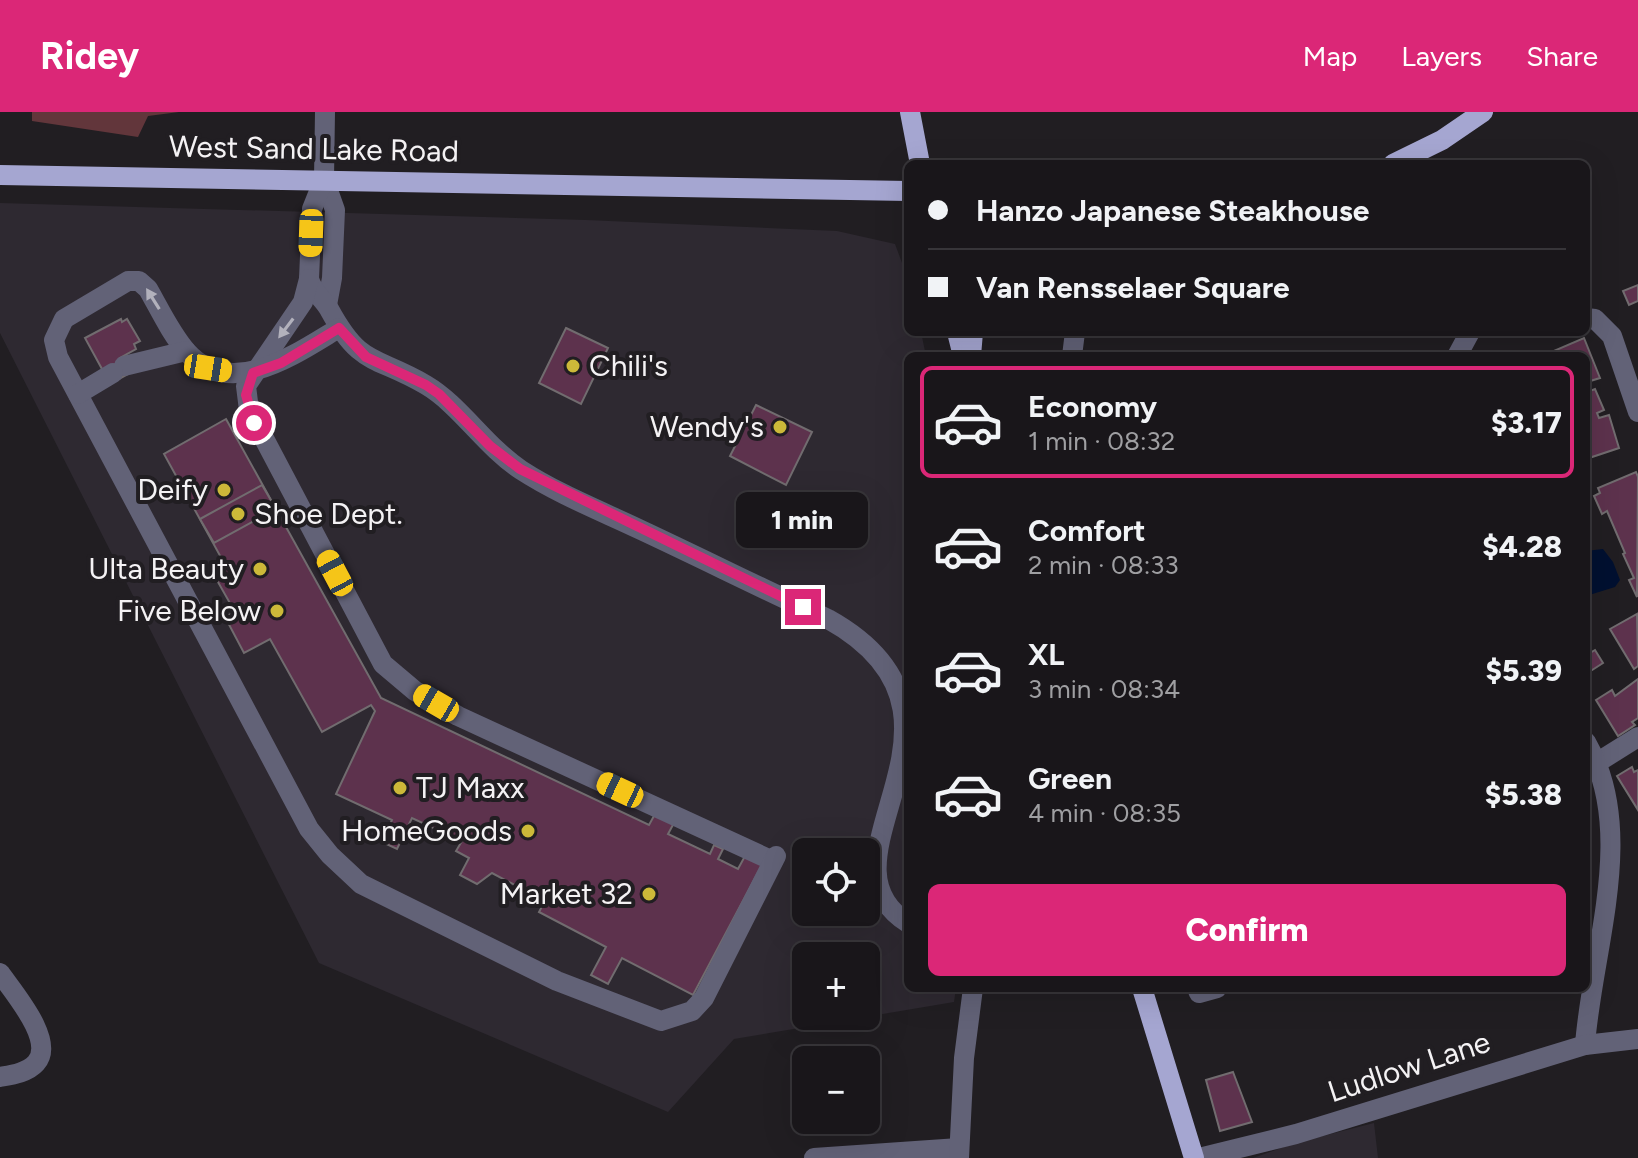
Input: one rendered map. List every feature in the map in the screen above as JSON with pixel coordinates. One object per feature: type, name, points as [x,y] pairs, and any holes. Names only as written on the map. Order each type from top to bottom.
[{"type":"main road","points":[[910,112],[919,160]]},
{"type":"main road","points":[[1401,160],[1442,140],[1483,112]]},
{"type":"main road","name":"West Sand Lake Road","points":[[0,175],[904,191]]},
{"type":"main road","points":[[1143,992],[1197,1158]]},
{"type":"street","points":[[325,112],[324,179],[335,210],[332,278],[327,305]]},
{"type":"street","points":[[324,179],[312,209],[309,279],[303,302],[253,373],[246,395],[254,423],[383,664],[392,674],[458,716],[774,858],[704,998],[692,1011],[661,1021],[557,981],[361,884],[330,855],[309,829],[125,488],[58,357],[54,340],[57,327],[64,319],[128,281],[139,281],[148,289],[192,357],[208,368],[253,373],[281,363],[339,328]]},
{"type":"street","points":[[309,279],[312,290],[327,305],[339,328],[366,357],[439,394],[490,446],[520,469],[578,500],[828,619],[869,646],[892,679],[902,707],[904,725]]},
{"type":"street","points":[[1590,318],[1595,319],[1612,336],[1638,412]]},
{"type":"street","points":[[78,394],[119,369],[192,357]]},
{"type":"street","points":[[1598,762],[1638,737]]},
{"type":"street","points":[[904,740],[899,771],[878,845],[875,876],[885,905],[904,920]]},
{"type":"street","points":[[1590,749],[1603,775],[1611,832],[1608,905],[1590,989]]},
{"type":"street","points":[[0,973],[35,1023],[42,1049],[36,1063],[21,1072],[0,1077]]},
{"type":"street","points":[[814,1158],[959,1153],[964,1058],[972,992]]},
{"type":"street","points":[[1585,1045],[1589,992]]},
{"type":"street","name":"Ludlow Lane","points":[[1197,1158],[1296,1134],[1585,1045],[1638,1039]]},
{"type":"shaded area","points":[[32,112],[179,112],[148,116],[138,137],[32,121]]},
{"type":"shaded area","points":[[0,203],[586,220],[837,231],[895,244],[904,268],[904,336],[922,336],[925,352],[904,352],[904,992],[955,992],[954,1002],[880,1014],[880,942],[792,942],[792,1029],[734,1039],[668,1112],[319,963],[0,333]]},
{"type":"shaded area","points":[[1374,1123],[1378,1158],[1253,1158],[1295,1143]]},
{"type":"water","points":[[1603,549],[1613,562],[1620,580],[1615,587],[1590,595],[1590,551]]},
{"type":"building","points":[[1638,285],[1638,301],[1629,305],[1623,291]]},
{"type":"building","points":[[121,319],[122,322],[127,319],[140,341],[134,344],[136,349],[120,358],[128,374],[117,380],[102,369],[85,338]]},
{"type":"building","name":"Chili's","points":[[566,328],[608,348],[581,404],[539,383]]},
{"type":"building","points":[[1584,338],[1590,352],[1551,352]]},
{"type":"building","points":[[1590,353],[1600,378],[1590,381]]},
{"type":"building","points":[[1595,389],[1604,410],[1597,413],[1599,418],[1609,415],[1619,448],[1590,458],[1590,391]]},
{"type":"building","points":[[756,405],[812,432],[786,485],[730,456]]},
{"type":"building","points":[[226,419],[381,698],[649,825],[655,814],[674,823],[668,834],[710,854],[714,845],[723,849],[718,859],[738,869],[745,856],[762,865],[693,995],[622,958],[608,984],[591,975],[606,947],[539,912],[545,901],[492,873],[477,884],[460,875],[469,858],[456,851],[462,841],[412,818],[397,849],[382,842],[392,820],[336,794],[375,711],[371,705],[322,732],[270,639],[244,653],[225,617],[235,612],[210,568],[223,561],[164,454]]},
{"type":"building","points":[[1636,472],[1637,597],[1629,580],[1634,578],[1625,553],[1607,511],[1602,514],[1594,496],[1600,493],[1598,488]]},
{"type":"building","name":"Shoe Dept.","points":[[262,485],[276,509],[214,543],[200,519]]},
{"type":"building","points":[[1637,614],[1638,666],[1634,669],[1610,629]]},
{"type":"building","points":[[1595,650],[1603,663],[1590,671],[1590,653]]},
{"type":"building","points":[[1638,679],[1638,718],[1632,722],[1635,725],[1618,736],[1596,700],[1612,690],[1615,696]]},
{"type":"building","points":[[1632,767],[1634,772],[1638,770],[1638,810],[1617,776]]},
{"type":"building","points":[[1233,1072],[1252,1122],[1220,1131],[1206,1080]]},
{"type":"place","name":"Chili's","points":[[573,366]]},
{"type":"place","name":"Wendy's","points":[[780,427]]},
{"type":"place","name":"Deify","points":[[224,490]]},
{"type":"place","name":"Shoe Dept.","points":[[238,514]]},
{"type":"place","name":"Ulta Beauty","points":[[260,569]]},
{"type":"place","name":"Five Below","points":[[277,611]]},
{"type":"place","name":"TJ Maxx","points":[[400,788]]},
{"type":"place","name":"HomeGoods","points":[[528,831]]},
{"type":"place","name":"Market 32","points":[[649,894]]},
{"type":"route","points":[[254,423],[246,395],[246,386],[253,373],[281,363],[339,328],[366,357],[439,394],[490,446],[538,480],[803,607]]}]
